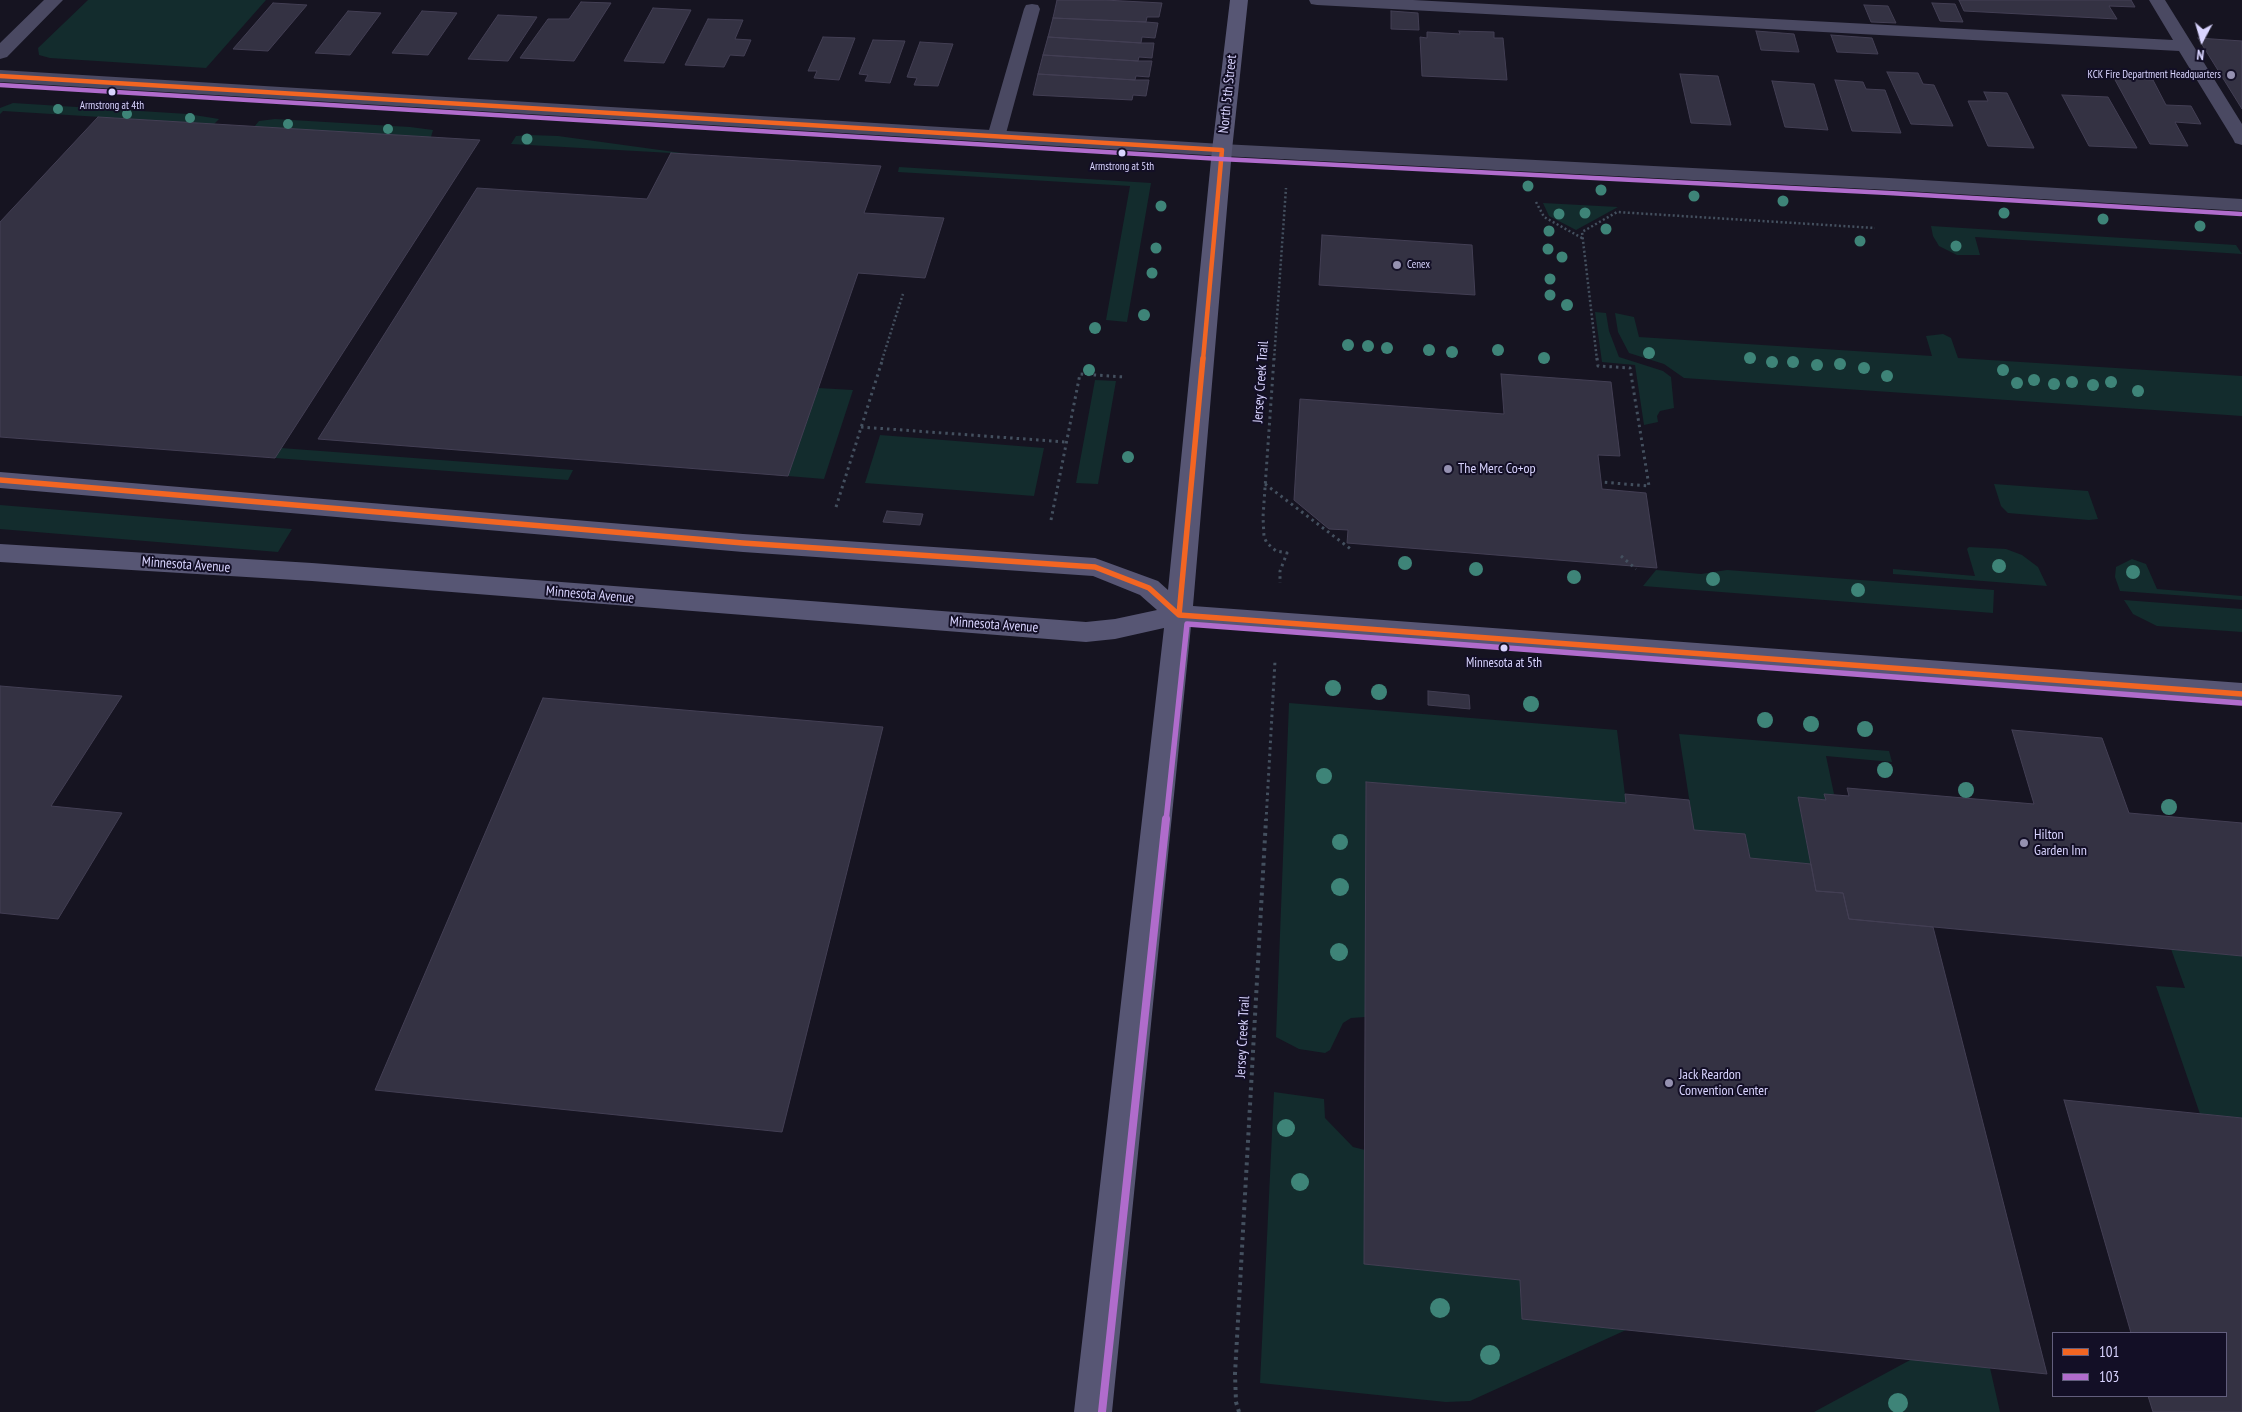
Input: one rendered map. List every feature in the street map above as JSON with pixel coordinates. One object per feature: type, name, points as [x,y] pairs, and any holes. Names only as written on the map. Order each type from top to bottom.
[{"type":"main road","name":"North 5th Street","points":[[1093,1412],[1179,615],[1222,150],[1239,0]]},
{"type":"main road","points":[[0,480],[743,543],[1095,567],[1149,588],[1179,615]]},
{"type":"main road","name":"Minnesota Avenue","points":[[0,553],[312,572],[1086,632],[1115,630],[1179,615],[1279,624],[2242,694]]},
{"type":"street","points":[[0,53],[54,0]]},
{"type":"street","points":[[0,76],[996,137],[1889,184],[2242,205]]},
{"type":"lane","points":[[1317,0],[2185,46]]},
{"type":"lane","points":[[2157,0],[2242,138]]},
{"type":"lane","points":[[996,137],[1032,9]]},
{"type":"path","name":"Jersey Creek Trail","points":[[1280,571],[1287,553],[1272,548],[1264,537],[1265,484],[1286,189],[1291,181]]},
{"type":"path","points":[[1536,206],[1544,217],[1583,238]]},
{"type":"path","points":[[1601,482],[1649,486],[1630,368],[1598,366],[1582,232],[1617,212],[1875,228]]},
{"type":"path","points":[[836,507],[903,294]]},
{"type":"path","points":[[1051,520],[1080,374],[1124,377]]},
{"type":"path","points":[[861,426],[1066,442]]},
{"type":"path","points":[[1265,484],[1352,550]]},
{"type":"path","points":[[1621,556],[1636,569]]},
{"type":"path","name":"Jersey Creek Trail","points":[[1240,1412],[1236,1402],[1235,1374],[1275,663]]},
{"type":"green space","points":[[88,0],[266,0],[206,68],[50,58],[39,55],[38,48]]},
{"type":"green space","points":[[13,103],[188,114],[219,119],[214,124],[3,111],[0,114],[0,108]]},
{"type":"green space","points":[[275,119],[433,130],[431,137],[254,127],[259,121]]},
{"type":"green space","points":[[516,136],[558,136],[689,154],[511,144]]},
{"type":"green space","points":[[899,167],[1151,183],[1127,322],[1106,320],[1130,186],[898,172]]},
{"type":"green space","points":[[1543,203],[1618,207],[1576,230],[1549,216]]},
{"type":"green space","points":[[1931,226],[2236,245],[2242,254],[1975,237],[1980,255],[1957,255],[1939,246],[1933,236]]},
{"type":"green space","points":[[1595,312],[1606,313],[1609,331],[1619,357],[1663,371],[1671,377],[1674,408],[1660,411],[1657,416],[1658,422],[1644,425],[1635,365],[1602,362]]},
{"type":"green space","points":[[1615,313],[1634,317],[1639,337],[1932,356],[1926,336],[1943,334],[1951,338],[1958,358],[2242,376],[2242,416],[1684,378],[1664,364],[1629,353],[1618,332]]},
{"type":"green space","points":[[1095,380],[1116,381],[1098,484],[1076,483]]},
{"type":"green space","points":[[818,388],[853,390],[824,479],[788,476]]},
{"type":"green space","points":[[880,435],[1044,448],[1034,496],[865,483]]},
{"type":"green space","points":[[281,448],[573,470],[568,480],[275,458]]},
{"type":"green space","points":[[1994,484],[2088,491],[2098,519],[2089,520],[2008,513],[2001,506]]},
{"type":"green space","points":[[0,505],[292,529],[278,552],[0,529]]},
{"type":"green space","points":[[1969,547],[2006,549],[2022,555],[2038,567],[2047,586],[1893,574],[1893,569],[1975,576],[1967,549]]},
{"type":"green space","points":[[2132,559],[2146,564],[2157,589],[2242,596],[2242,600],[2120,591],[2115,577],[2116,567]]},
{"type":"green space","points":[[1656,570],[1701,574],[1727,570],[1994,590],[1993,613],[1643,586]]},
{"type":"green space","points":[[2124,600],[2242,609],[2242,632],[2157,626],[2133,614]]},
{"type":"green space","points":[[1289,703],[1617,730],[1626,803],[1366,782],[1365,1017],[1351,1018],[1343,1023],[1330,1050],[1325,1053],[1299,1049],[1276,1037]]},
{"type":"green space","points":[[1679,734],[1889,751],[1892,762],[1826,756],[1834,794],[1825,794],[1826,800],[1798,798],[1811,864],[1750,858],[1745,834],[1694,830]]},
{"type":"green space","points":[[2171,949],[2242,956],[2242,1118],[2200,1114],[2156,986],[2185,988]]},
{"type":"green space","points":[[1274,1092],[1324,1099],[1325,1118],[1353,1147],[1365,1150],[1364,1264],[1520,1280],[1522,1319],[1626,1330],[1470,1401],[1446,1402],[1260,1383]]},
{"type":"green space","points":[[1912,1359],[1990,1368],[2000,1412],[1814,1412]]},
{"type":"building","points":[[1057,0],[1162,3],[1159,17],[1147,17],[1146,22],[1053,18]]},
{"type":"building","points":[[1959,0],[2131,0],[2135,7],[2109,6],[2117,19],[1964,11]]},
{"type":"building","points":[[581,2],[611,3],[574,61],[520,58],[548,19],[569,19]]},
{"type":"building","points":[[273,3],[307,5],[268,51],[233,49]]},
{"type":"building","points":[[1932,3],[1955,4],[1963,22],[1940,21]]},
{"type":"building","points":[[1864,5],[1888,6],[1896,23],[1871,22]]},
{"type":"building","points":[[653,8],[691,10],[664,63],[624,61]]},
{"type":"building","points":[[348,11],[381,13],[350,55],[315,53]]},
{"type":"building","points":[[422,11],[457,13],[428,55],[392,53]]},
{"type":"building","points":[[1391,11],[1418,13],[1419,30],[1391,29]]},
{"type":"building","points":[[498,15],[537,17],[508,61],[468,59]]},
{"type":"building","points":[[1053,18],[1158,23],[1155,38],[1142,37],[1141,43],[1048,37]]},
{"type":"building","points":[[708,19],[743,20],[735,39],[751,40],[744,56],[730,55],[724,67],[685,65]]},
{"type":"building","points":[[1459,31],[1494,32],[1494,38],[1503,38],[1507,80],[1422,76],[1420,37],[1427,38],[1427,32],[1460,34]]},
{"type":"building","points":[[1756,31],[1794,34],[1799,52],[1761,50]]},
{"type":"building","points":[[1831,35],[1872,38],[1878,54],[1837,52]]},
{"type":"building","points":[[823,37],[855,38],[839,80],[814,78],[817,71],[808,71]]},
{"type":"building","points":[[1048,37],[1154,43],[1152,58],[1139,57],[1138,61],[1043,55]]},
{"type":"building","name":"KCK Fire Department Headquarters","points":[[2198,38],[2242,41],[2242,109]]},
{"type":"building","points":[[873,40],[905,41],[890,83],[865,81],[868,75],[859,74]]},
{"type":"building","points":[[920,42],[953,44],[938,86],[914,85],[917,78],[907,77]]},
{"type":"building","points":[[1043,55],[1152,61],[1149,77],[1136,76],[1135,80],[1038,74]]},
{"type":"building","points":[[1887,72],[1918,73],[1923,84],[1934,85],[1953,126],[1911,124]]},
{"type":"building","points":[[1038,74],[1149,80],[1146,96],[1133,95],[1132,100],[1033,95]]},
{"type":"building","points":[[1680,74],[1718,76],[1731,125],[1691,123]]},
{"type":"building","points":[[2114,78],[2153,80],[2166,105],[2191,106],[2201,124],[2175,122],[2188,146],[2150,144]]},
{"type":"building","points":[[1835,80],[1863,82],[1866,89],[1885,90],[1901,133],[1852,131]]},
{"type":"building","points":[[1772,81],[1814,84],[1828,130],[1785,127]]},
{"type":"building","points":[[1984,92],[2007,93],[2034,148],[1988,146],[1968,101],[1988,101]]},
{"type":"building","points":[[2062,95],[2108,97],[2137,148],[2089,146]]},
{"type":"building","points":[[98,117],[480,140],[275,458],[0,437],[0,222]]},
{"type":"building","points":[[671,153],[881,166],[864,213],[944,218],[925,278],[858,273],[788,476],[318,439],[477,188],[647,199]]},
{"type":"building","name":"Cenex","points":[[1322,235],[1472,245],[1475,295],[1319,285]]},
{"type":"building","name":"The Merc Co+op","points":[[1501,374],[1611,382],[1620,456],[1598,455],[1602,489],[1646,493],[1657,568],[1347,543],[1348,530],[1329,529],[1294,500],[1300,399],[1504,414]]},
{"type":"building","points":[[887,511],[923,514],[920,525],[883,522]]},
{"type":"building","points":[[0,686],[122,696],[51,806],[122,813],[58,919],[0,913]]},
{"type":"building","points":[[1428,691],[1469,695],[1470,709],[1428,705]]},
{"type":"building","points":[[543,698],[883,727],[782,1132],[375,1090]]},
{"type":"building","name":"Hilton Garden Inn","points":[[2012,730],[2102,738],[2129,813],[2242,823],[2242,956],[1849,919],[1843,893],[1816,891],[1798,797],[1826,800],[1824,794],[1849,796],[1847,788],[2034,804]]},
{"type":"building","name":"Jack Reardon Convention Center","points":[[1366,782],[1626,803],[1625,794],[1689,800],[1694,830],[1745,834],[1750,858],[1811,864],[1816,891],[1843,893],[1849,919],[1933,927],[2047,1374],[1522,1319],[1520,1280],[1364,1264]]},
{"type":"building","points":[[2064,1100],[2242,1118],[2242,1412],[2153,1412],[2148,1397],[2227,1397],[2227,1332],[2131,1332]]},
{"type":"transit line","name":"101","points":[[0,76],[1222,150]]},
{"type":"transit line","name":"103","points":[[0,85],[1221,159],[1889,193],[2241,214]]},
{"type":"transit line","name":"101","points":[[1179,615],[1222,150]]},
{"type":"transit line","name":"101","points":[[0,480],[743,543],[1095,567],[1149,588],[1179,615],[2242,694]]},
{"type":"transit line","name":"103","points":[[1102,1412],[1187,624],[2241,703]]},
{"type":"place","name":"KCK Fire Department Headquarters","points":[[2231,75]]},
{"type":"place","name":"Armstrong at 4th","points":[[112,92]]},
{"type":"place","name":"Armstrong at 5th","points":[[1122,153]]},
{"type":"place","name":"Cenex","points":[[1397,265]]},
{"type":"place","name":"The Merc Co+op","points":[[1448,469]]},
{"type":"place","name":"Minnesota at 5th","points":[[1504,648]]},
{"type":"place","name":"Hilton Garden Inn","points":[[2024,843]]},
{"type":"place","name":"Jack Reardon Convention Center","points":[[1669,1083]]}]
